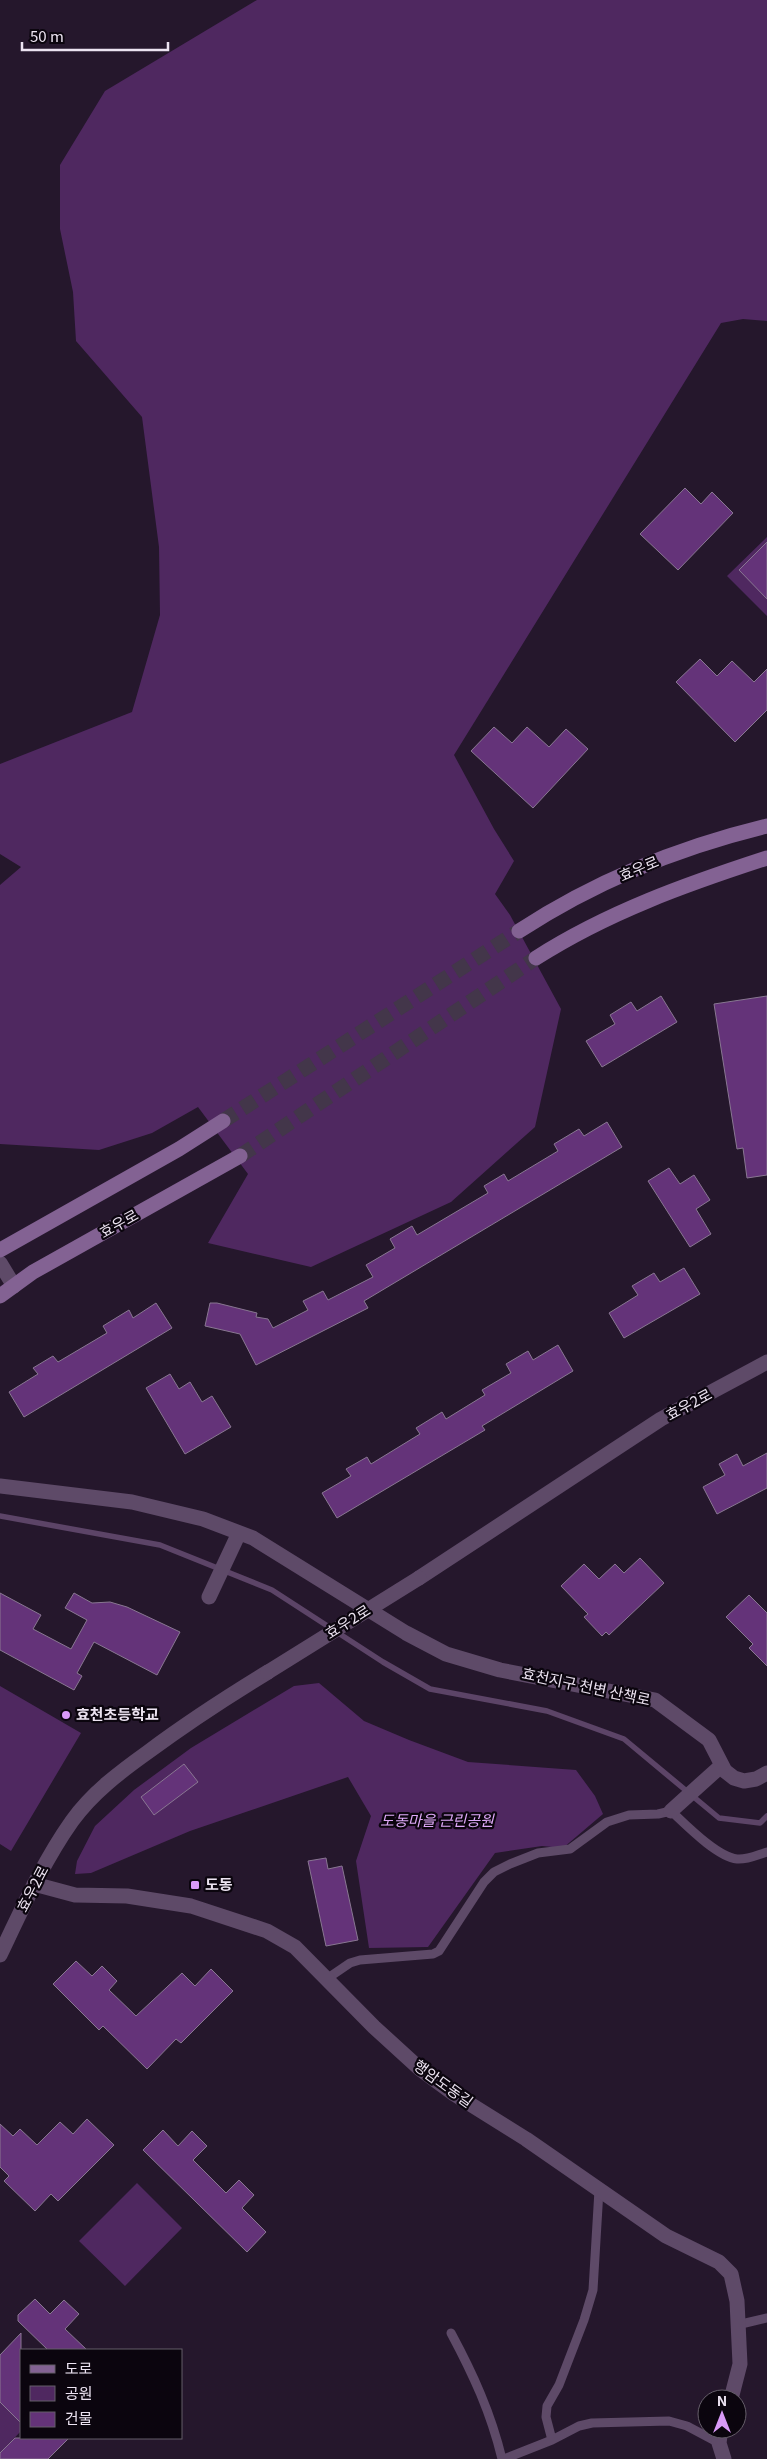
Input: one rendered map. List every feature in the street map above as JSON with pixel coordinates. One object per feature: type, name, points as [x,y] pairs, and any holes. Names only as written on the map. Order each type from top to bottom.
[{"type":"main road","name":"효우로","points":[[519,931],[580,894],[635,870],[731,834],[767,826]]},
{"type":"main road","name":"효우로","points":[[536,958],[564,940],[632,906],[767,858]]},
{"type":"main road","points":[[0,1250],[179,1149],[223,1121]]},
{"type":"main road","name":"효우로","points":[[0,1296],[33,1272],[240,1156]]},
{"type":"street","points":[[0,1263],[14,1286]]},
{"type":"street","name":"효우2로","points":[[0,1955],[34,1884],[73,1820],[92,1797],[123,1770],[190,1721],[420,1578],[515,1514],[637,1437],[661,1419],[767,1362]]},
{"type":"street","name":"효천지구 천변 산책로","points":[[0,1486],[132,1502],[203,1519],[236,1539],[253,1538],[406,1633],[446,1654],[500,1670],[655,1700],[709,1740],[722,1765],[734,1778],[744,1781],[756,1779],[767,1773]]},
{"type":"street","points":[[211,1593],[236,1539]]},
{"type":"street","points":[[675,1806],[722,1765]]},
{"type":"street","name":"행암도동길","points":[[34,1884],[75,1894],[127,1896],[191,1906],[266,1932],[295,1947],[328,1978],[374,2027],[420,2069],[454,2094],[526,2139],[666,2236],[719,2262],[731,2274],[734,2281],[740,2364],[734,2389]]},
{"type":"street","points":[[721,2439],[724,2459]]},
{"type":"lane","points":[[328,1978],[350,1963],[360,1960],[432,1954],[439,1951],[479,1888],[494,1872],[538,1853],[570,1849],[607,1822],[629,1815],[658,1814],[675,1806],[707,1842],[728,1856],[744,1859],[767,1852]]},
{"type":"lane","points":[[552,2440],[546,2417],[547,2406],[559,2385],[584,2320],[593,2290],[599,2190]]},
{"type":"lane","points":[[737,2326],[767,2318]]},
{"type":"lane","points":[[452,2333],[479,2386],[494,2426],[503,2459],[552,2440],[579,2426],[592,2423],[669,2422],[697,2429]]},
{"type":"green space","points":[[257,0],[767,0],[767,321],[743,319],[721,323],[454,755],[494,829],[514,861],[495,894],[510,915],[561,1009],[535,1127],[451,1202],[311,1267],[208,1243],[248,1174],[198,1107],[152,1133],[99,1150],[0,1144],[0,885],[21,867],[0,854],[0,764],[132,712],[160,615],[159,547],[142,417],[76,341],[73,292],[60,229],[60,165],[105,91]]},
{"type":"green space","points":[[767,537],[767,616],[727,576]]},
{"type":"green space","name":"도동마을 근린공원","points":[[319,1683],[364,1721],[468,1762],[576,1770],[595,1796],[603,1814],[563,1848],[542,1846],[495,1853],[428,1947],[369,1948],[356,1861],[371,1816],[348,1777],[190,1831],[91,1873],[75,1874],[77,1861],[95,1826],[134,1790],[191,1748],[294,1686]]},
{"type":"green space","points":[[0,1686],[81,1733],[11,1851],[0,1844]]},
{"type":"green space","points":[[137,2183],[182,2228],[125,2286],[79,2241]]},
{"type":"green space","points":[[0,2402],[20,2422],[20,2432],[0,2453]]},
{"type":"building","points":[[685,488],[701,504],[712,492],[733,513],[678,570],[640,534]]},
{"type":"building","points":[[767,542],[767,599],[739,570]]},
{"type":"building","points":[[700,659],[717,676],[732,661],[754,682],[767,669],[767,710],[735,742],[676,682]]},
{"type":"building","points":[[494,727],[512,743],[527,727],[549,747],[566,729],[588,749],[533,808],[471,751]]},
{"type":"building","points":[[661,996],[677,1022],[602,1067],[586,1041],[615,1024],[610,1015],[631,1002],[637,1011]]},
{"type":"building","points":[[767,996],[767,1175],[747,1178],[743,1148],[737,1149],[714,1004]]},
{"type":"building","points":[[607,1122],[622,1147],[364,1301],[368,1308],[256,1365],[240,1334],[205,1326],[210,1303],[217,1303],[257,1313],[256,1317],[268,1319],[273,1328],[308,1310],[303,1301],[323,1291],[328,1300],[373,1277],[366,1265],[395,1248],[390,1239],[412,1226],[417,1235],[488,1193],[484,1186],[504,1174],[508,1181],[558,1151],[554,1144],[579,1129],[584,1136]]},
{"type":"building","points":[[669,1168],[680,1184],[694,1175],[710,1200],[696,1209],[711,1234],[690,1247],[648,1181]]},
{"type":"building","points":[[684,1268],[700,1294],[624,1338],[609,1313],[638,1295],[632,1286],[654,1273],[660,1282]]},
{"type":"building","points":[[156,1303],[172,1328],[24,1417],[9,1392],[38,1374],[33,1368],[53,1356],[58,1362],[107,1333],[103,1326],[129,1310],[133,1318]]},
{"type":"building","points":[[558,1345],[573,1371],[482,1426],[485,1430],[337,1518],[322,1493],[351,1476],[346,1469],[367,1457],[371,1464],[420,1434],[416,1428],[442,1412],[446,1419],[485,1395],[482,1390],[511,1373],[506,1364],[528,1351],[533,1360]]},
{"type":"building","points":[[170,1374],[179,1389],[190,1382],[202,1402],[212,1396],[231,1427],[185,1454],[146,1388]]},
{"type":"building","points":[[767,1453],[767,1488],[717,1514],[703,1487],[725,1475],[719,1464],[737,1454],[743,1466]]},
{"type":"building","points":[[640,1558],[664,1583],[609,1635],[606,1632],[602,1636],[584,1617],[588,1614],[561,1586],[584,1564],[599,1579],[615,1564],[624,1573]]},
{"type":"building","points":[[0,1593],[41,1615],[33,1629],[71,1649],[87,1620],[65,1608],[74,1593],[92,1603],[110,1602],[127,1607],[180,1632],[157,1675],[94,1642],[77,1673],[82,1676],[74,1690],[0,1650]]},
{"type":"building","points":[[749,1595],[767,1613],[767,1666],[749,1648],[753,1644],[726,1617]]},
{"type":"building","points":[[184,1764],[198,1782],[154,1815],[141,1797]]},
{"type":"building","points":[[326,1858],[328,1869],[342,1866],[358,1940],[326,1946],[308,1861]]},
{"type":"building","points":[[76,1961],[92,1976],[102,1966],[117,1981],[109,1990],[136,2016],[182,1973],[195,1986],[211,1969],[233,1991],[181,2043],[176,2039],[147,2069],[103,2026],[99,2030],[53,1984]]},
{"type":"building","points":[[87,2119],[114,2145],[58,2201],[51,2194],[35,2211],[4,2181],[9,2176],[0,2167],[0,2124],[13,2136],[20,2129],[37,2145],[60,2122],[73,2134]]},
{"type":"building","points":[[163,2130],[178,2146],[192,2131],[207,2146],[193,2160],[226,2193],[239,2180],[254,2195],[242,2208],[266,2232],[247,2252],[143,2150]]},
{"type":"building","points":[[35,2299],[50,2314],[64,2300],[79,2314],[65,2329],[86,2349],[47,2349],[18,2321],[18,2315]]},
{"type":"building","points":[[21,2333],[20,2422],[0,2402],[0,2355]]},
{"type":"building","points":[[15,2438],[68,2439],[48,2459],[0,2459],[0,2453]]},
{"type":"waterway","points":[[0,1516],[160,1545],[272,1590],[383,1662],[430,1689],[547,1711],[624,1739],[719,1818],[760,1823],[767,1816]]},
{"type":"tunnel","points":[[223,1121],[519,931]]},
{"type":"tunnel","points":[[240,1156],[536,958]]},
{"type":"place","name":"효천초등학교","points":[[66,1715]]},
{"type":"place","name":"도동","points":[[195,1885]]}]
